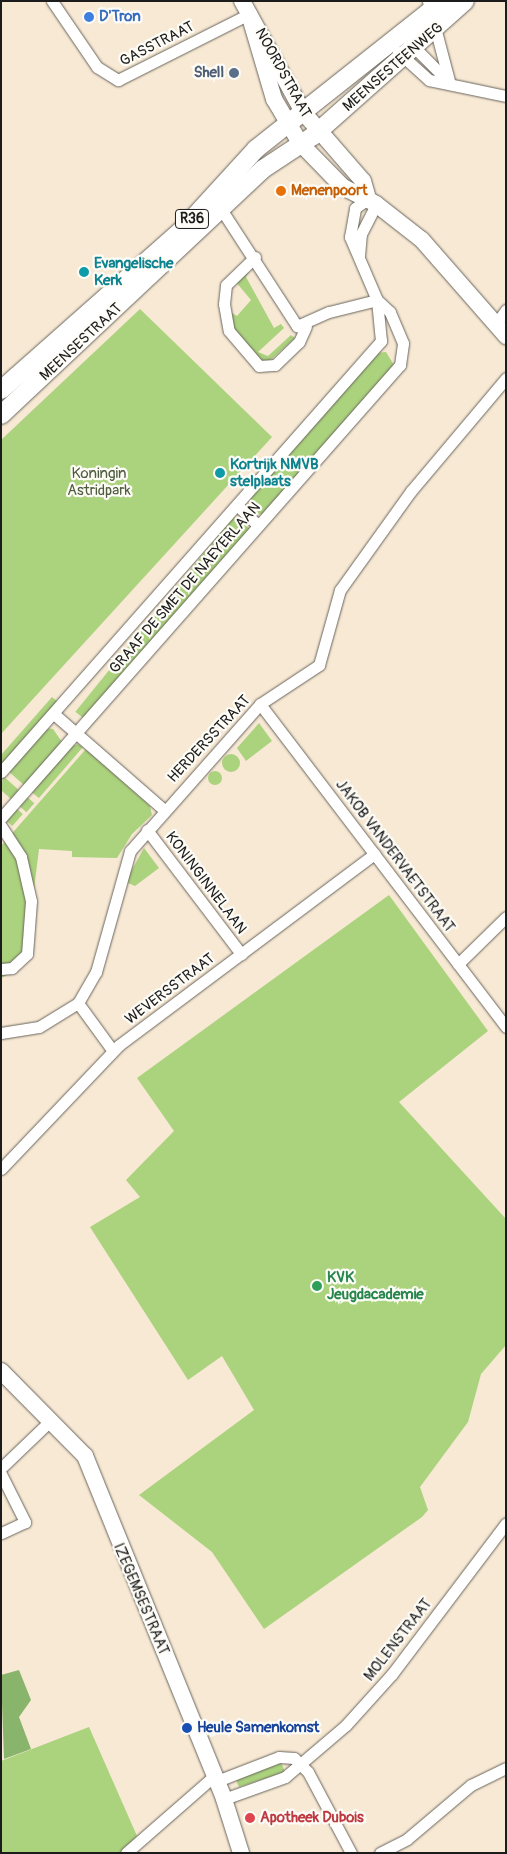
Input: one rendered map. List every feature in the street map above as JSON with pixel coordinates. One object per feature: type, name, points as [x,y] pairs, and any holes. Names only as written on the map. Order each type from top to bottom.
[{"type":"main road","name":"MEENSESTEENWEG","points":[[318,131],[410,54],[465,1]]},
{"type":"main road","name":"MEENSESTEENWEG","points":[[303,112],[397,41],[435,4]]},
{"type":"main road","name":"MEENSESTRAAT","points":[[1,390],[183,229],[246,159],[303,112]]},
{"type":"main road","name":"MEENSESTRAAT","points":[[1,415],[263,169],[318,131]]},
{"type":"street","name":"GASSTRAAT","points":[[52,1],[97,67],[118,80],[245,8]]},
{"type":"street","points":[[435,4],[438,29],[450,84]]},
{"type":"street","name":"NOORDSTRAAT","points":[[245,8],[303,112],[363,181],[372,201]]},
{"type":"street","name":"NOORDSTRAAT","points":[[245,8],[270,87],[287,124],[300,143],[336,182],[372,201],[422,240],[501,330]]},
{"type":"street","points":[[397,41],[410,54],[428,80],[506,96]]},
{"type":"street","name":"GRAAF DE SMET DE NAEYERLAAN","points":[[1,772],[381,341],[377,300],[349,225],[355,208],[372,201]]},
{"type":"street","name":"GRAAF DE SMET DE NAEYERLAAN","points":[[359,256],[361,234],[372,201]]},
{"type":"street","points":[[221,210],[255,257],[288,318],[297,326],[306,326],[329,312],[377,300]]},
{"type":"street","points":[[255,257],[226,285],[224,304],[229,332],[259,366],[275,365],[298,342],[306,326]]},
{"type":"street","name":"GRAAF DE SMET DE NAEYERLAAN","points":[[1,818],[258,525],[285,500],[400,365],[403,343],[390,312],[377,300]]},
{"type":"street","points":[[501,330],[506,310]]},
{"type":"street","name":"HERDERSSTRAAT","points":[[1,1033],[39,1027],[78,1003],[96,972],[127,855],[164,810],[260,704],[319,665],[340,590],[411,491],[506,378]]},
{"type":"street","points":[[237,505],[258,525]]},
{"type":"street","name":"JAKOB VANDERVAETSTRAAT","points":[[260,704],[506,1027]]},
{"type":"street","name":"KONINGINNELAAN","points":[[54,714],[164,810]]},
{"type":"street","points":[[1,826],[21,857],[31,903],[27,954],[12,968],[1,969]]},
{"type":"street","name":"KONINGINNELAAN","points":[[147,830],[241,954]]},
{"type":"street","name":"WEVERSSTRAAT","points":[[1,1169],[113,1051],[374,854]]},
{"type":"street","points":[[458,964],[506,917]]},
{"type":"street","points":[[78,1003],[113,1051]]},
{"type":"street","name":"IZEGEMSESTRAAT","points":[[1,1371],[51,1420],[84,1456],[216,1778],[241,1853]]},
{"type":"street","points":[[1,1468],[51,1420]]},
{"type":"street","points":[[1,1474],[25,1522],[1,1533]]},
{"type":"street","name":"MOLENSTRAAT","points":[[224,1799],[285,1777],[380,1688],[506,1523]]},
{"type":"street","points":[[126,1853],[216,1778],[279,1757],[294,1758],[301,1764],[351,1853]]},
{"type":"street","points":[[380,1853],[407,1839],[471,1786],[506,1768]]},
{"type":"green space","points":[[250,269],[246,277],[274,328],[281,324],[284,328],[258,352],[268,356],[291,335],[295,338],[268,362],[260,361],[229,324],[229,311],[237,316],[251,300],[236,282]]},
{"type":"green space","name":"Koningin Astridpark","points":[[140,309],[272,437],[1,734],[1,440]]},
{"type":"green space","points":[[386,352],[394,365],[262,515],[257,513],[248,500],[377,353]]},
{"type":"green space","points":[[234,516],[250,529],[92,725],[75,712]]},
{"type":"green space","points":[[52,697],[58,702],[1,765],[1,755]]},
{"type":"green space","points":[[259,723],[272,741],[246,761],[237,748]]},
{"type":"green space","points":[[46,728],[53,729],[62,742],[25,786],[7,770]]},
{"type":"green space","points":[[78,744],[83,747],[39,798],[30,791],[70,747]]},
{"type":"green space","points":[[86,749],[150,806],[152,815],[132,834],[117,858],[72,857],[72,851],[39,849],[27,946],[15,971],[1,978],[1,846]]},
{"type":"green space","points":[[231,754],[237,757],[240,763],[237,769],[231,772],[225,769],[222,763],[225,757]]},
{"type":"green space","points":[[215,771],[220,773],[222,778],[220,783],[215,785],[210,783],[208,778],[210,773]]},
{"type":"green space","points":[[3,776],[20,791],[12,800],[1,790]]},
{"type":"green space","points":[[26,796],[34,803],[26,812],[18,805]]},
{"type":"green space","points":[[16,808],[23,814],[12,826],[6,820]]},
{"type":"green space","points":[[144,848],[159,868],[135,886],[128,883],[129,875]]},
{"type":"green space","name":"KVK Jeugdacademie","points":[[389,895],[488,1031],[399,1102],[506,1219],[506,1345],[481,1374],[468,1422],[420,1487],[428,1510],[422,1517],[264,1629],[212,1552],[139,1495],[254,1410],[222,1356],[188,1380],[90,1227],[140,1197],[126,1180],[174,1131],[137,1078]]},
{"type":"green space","points":[[19,1670],[31,1700],[19,1717],[31,1749],[4,1759],[1,1675]]},
{"type":"green space","points":[[89,1727],[137,1836],[120,1853],[1,1853],[1,1761]]},
{"type":"green space","points":[[281,1762],[285,1772],[239,1787],[236,1780]]},
{"type":"place","name":"D'Tron","points":[[89,17]]},
{"type":"place","name":"Shell","points":[[234,73]]},
{"type":"place","name":"Menenpoort","points":[[281,191]]},
{"type":"place","name":"Evangelische Kerk","points":[[84,272]]},
{"type":"place","name":"Kortrijk NMVB stelplaats","points":[[220,473]]},
{"type":"place","name":"KVK Jeugdacademie","points":[[317,1286]]},
{"type":"place","name":"Heule Samenkomst","points":[[187,1728]]},
{"type":"place","name":"Apotheek Dubois","points":[[250,1818]]}]
